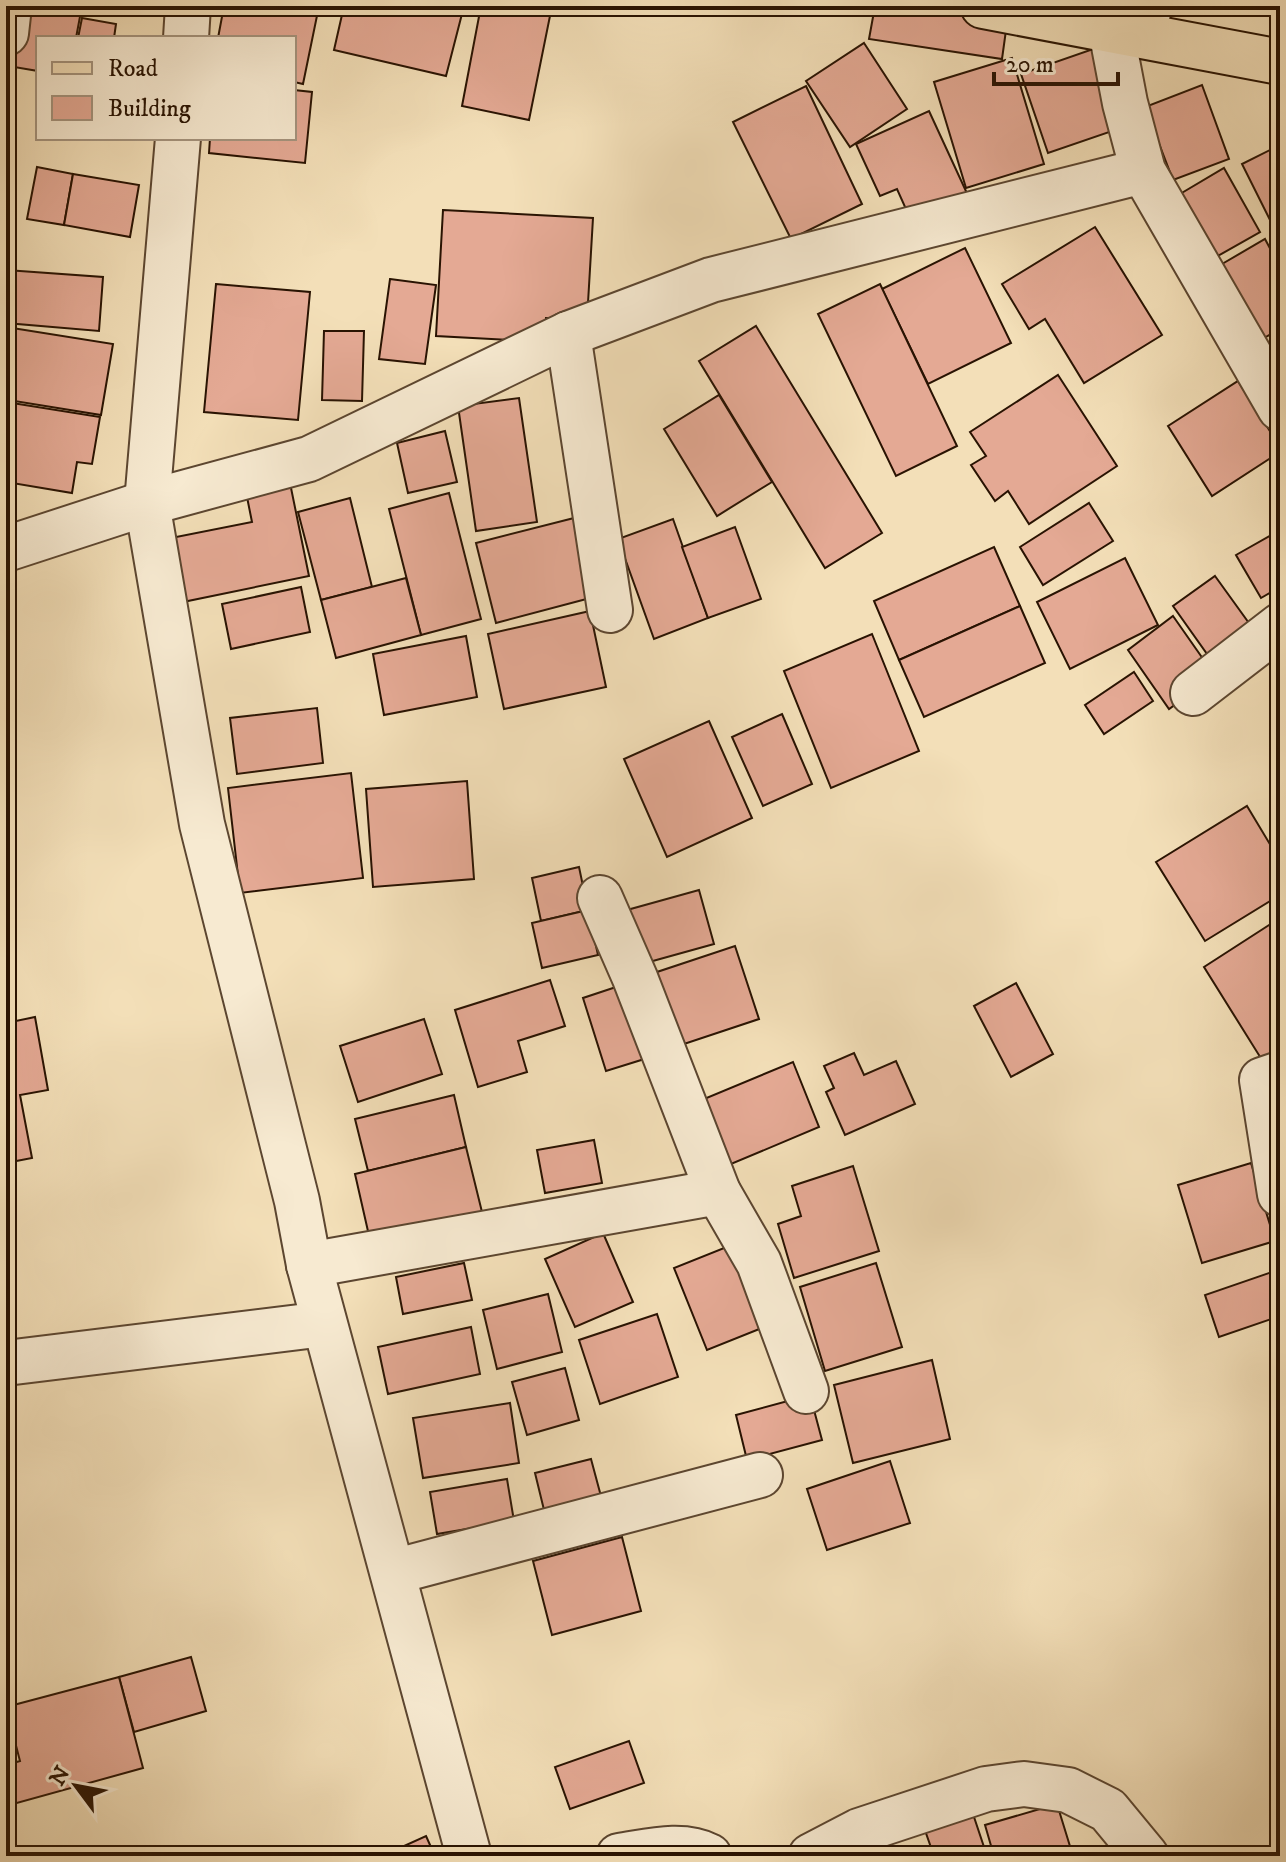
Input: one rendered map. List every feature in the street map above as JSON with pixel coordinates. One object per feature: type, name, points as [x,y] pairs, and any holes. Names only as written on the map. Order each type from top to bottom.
[{"type":"main road","points":[[983,6],[1134,24],[1280,62]]},
{"type":"street","points":[[6,33],[9,6]]},
{"type":"street","points":[[186,36],[188,6]]},
{"type":"street","points":[[1134,24],[1125,103],[1143,171],[1280,408]]},
{"type":"street","points":[[178,140],[147,503],[202,824],[297,1201],[324,1324],[469,1856]]},
{"type":"street","points":[[6,549],[147,503],[309,459],[568,334],[711,280],[1143,171]]},
{"type":"street","points":[[568,334],[610,610]]},
{"type":"street","points":[[1193,693],[1280,626]]},
{"type":"street","points":[[600,898],[635,978],[718,1192],[759,1263],[806,1391]]},
{"type":"street","points":[[1280,1074],[1262,1080],[1280,1194]]},
{"type":"street","points":[[309,1265],[718,1192]]},
{"type":"street","points":[[6,1363],[324,1324]]},
{"type":"street","points":[[393,1572],[760,1475]]},
{"type":"street","points":[[811,1856],[869,1844],[986,1789],[1024,1784],[1068,1790],[1108,1810],[1146,1856]]},
{"type":"street","points":[[619,1856],[676,1849],[699,1851],[709,1856]]},
{"type":"building","points":[[24,6],[82,6],[76,36],[36,36],[36,71],[14,67]]},
{"type":"building","points":[[224,6],[319,6],[303,84],[296,82],[296,36],[218,36]]},
{"type":"building","points":[[344,6],[464,6],[446,76],[334,50]]},
{"type":"building","points":[[481,6],[552,6],[529,120],[462,106]]},
{"type":"building","points":[[875,6],[897,6],[1007,23],[1002,59],[869,39]]},
{"type":"building","points":[[82,18],[116,24],[114,36],[78,36]]},
{"type":"building","points":[[864,43],[907,109],[850,147],[806,81]]},
{"type":"building","points":[[1096,48],[1124,127],[1048,153],[1021,74]]},
{"type":"building","points":[[1012,58],[1044,164],[966,188],[934,82]]},
{"type":"building","points":[[1202,85],[1229,159],[1173,180],[1145,107]]},
{"type":"building","points":[[806,86],[862,204],[791,239],[733,122]]},
{"type":"building","points":[[296,90],[312,92],[305,163],[209,153],[210,140],[296,140]]},
{"type":"building","points":[[929,111],[971,202],[914,227],[897,189],[880,196],[856,144]]},
{"type":"building","points":[[1280,145],[1280,240],[1242,164]]},
{"type":"building","points":[[37,167],[73,174],[64,225],[27,219]]},
{"type":"building","points":[[1224,168],[1260,232],[1216,257],[1180,194]]},
{"type":"building","points":[[73,174],[139,185],[130,237],[64,225]]},
{"type":"building","points":[[443,210],[593,218],[587,320],[546,318],[545,342],[436,336]]},
{"type":"building","points":[[1095,227],[1162,335],[1084,383],[1045,319],[1029,329],[1002,284]]},
{"type":"building","points":[[1265,239],[1280,267],[1280,329],[1264,338],[1222,264]]},
{"type":"building","points":[[965,248],[1011,343],[928,384],[882,289]]},
{"type":"building","points":[[6,270],[103,277],[99,331],[6,323]]},
{"type":"building","points":[[390,279],[436,285],[425,364],[379,359]]},
{"type":"building","points":[[216,284],[310,292],[298,420],[204,412]]},
{"type":"building","points":[[880,284],[957,446],[896,476],[818,314]]},
{"type":"building","points":[[756,326],[882,533],[825,568],[699,361]]},
{"type":"building","points":[[6,327],[113,344],[101,415],[8,400],[11,377],[6,376]]},
{"type":"building","points":[[324,331],[364,331],[362,401],[322,400]]},
{"type":"building","points":[[1058,375],[1117,466],[1029,524],[1008,491],[995,501],[971,465],[986,456],[970,432]]},
{"type":"building","points":[[1238,381],[1280,447],[1280,452],[1212,496],[1168,426]]},
{"type":"building","points":[[719,395],[772,482],[717,516],[664,429]]},
{"type":"building","points":[[519,398],[537,522],[476,531],[458,406]]},
{"type":"building","points":[[6,402],[100,417],[92,464],[77,462],[72,493],[6,482]]},
{"type":"building","points":[[445,431],[457,482],[408,493],[397,443]]},
{"type":"building","points":[[290,483],[309,576],[183,602],[171,538],[252,522],[246,492]]},
{"type":"building","points":[[449,493],[481,619],[421,635],[389,509]]},
{"type":"building","points":[[350,498],[372,587],[321,600],[298,512]]},
{"type":"building","points":[[1089,503],[1113,541],[1043,585],[1020,547]]},
{"type":"building","points":[[574,518],[594,597],[496,623],[476,543]]},
{"type":"building","points":[[673,519],[708,618],[654,639],[618,539]]},
{"type":"building","points":[[735,527],[761,599],[708,618],[682,547]]},
{"type":"building","points":[[1280,530],[1280,587],[1261,598],[1236,555]]},
{"type":"building","points":[[994,547],[1020,606],[899,660],[874,601]]},
{"type":"building","points":[[1125,558],[1158,625],[1070,669],[1037,602]]},
{"type":"building","points":[[1215,576],[1259,637],[1217,668],[1173,606]]},
{"type":"building","points":[[406,578],[421,635],[336,658],[321,600]]},
{"type":"building","points":[[301,587],[310,632],[231,649],[222,604]]},
{"type":"building","points":[[1020,606],[1045,663],[924,717],[899,660]]},
{"type":"building","points":[[590,611],[606,687],[504,709],[488,634]]},
{"type":"building","points":[[1173,616],[1215,676],[1169,709],[1128,650]]},
{"type":"building","points":[[872,634],[919,751],[831,788],[784,671]]},
{"type":"building","points":[[466,636],[477,697],[384,715],[373,654]]},
{"type":"building","points":[[1134,672],[1153,701],[1104,734],[1085,705]]},
{"type":"building","points":[[317,708],[323,763],[237,774],[230,718]]},
{"type":"building","points":[[782,714],[812,784],[763,806],[732,737]]},
{"type":"building","points":[[709,721],[752,818],[667,857],[624,759]]},
{"type":"building","points":[[351,773],[363,878],[240,893],[228,788]]},
{"type":"building","points":[[467,781],[474,879],[373,887],[366,789]]},
{"type":"building","points":[[1247,806],[1280,861],[1280,895],[1205,941],[1156,862]]},
{"type":"building","points":[[579,867],[588,910],[541,921],[532,878]]},
{"type":"building","points":[[699,890],[714,944],[642,964],[627,910]]},
{"type":"building","points":[[588,910],[598,955],[542,968],[532,923]]},
{"type":"building","points":[[1280,918],[1280,1049],[1262,1060],[1204,967]]},
{"type":"building","points":[[735,946],[759,1019],[678,1046],[654,973]]},
{"type":"building","points":[[550,980],[565,1026],[518,1041],[527,1072],[478,1087],[455,1010]]},
{"type":"building","points":[[631,982],[654,1056],[606,1071],[583,998]]},
{"type":"building","points":[[1016,983],[1053,1054],[1011,1077],[974,1006]]},
{"type":"building","points":[[35,1017],[48,1090],[20,1095],[32,1158],[6,1163],[6,1023]]},
{"type":"building","points":[[424,1019],[442,1074],[358,1102],[340,1046]]},
{"type":"building","points":[[854,1053],[864,1075],[896,1061],[915,1104],[845,1135],[826,1092],[834,1088],[824,1066]]},
{"type":"building","points":[[793,1062],[819,1127],[731,1164],[704,1099]]},
{"type":"building","points":[[454,1095],[466,1147],[368,1171],[355,1119]]},
{"type":"building","points":[[594,1140],[602,1183],[545,1193],[537,1150]]},
{"type":"building","points":[[466,1147],[482,1212],[370,1240],[355,1174]]},
{"type":"building","points":[[1251,1163],[1275,1241],[1202,1263],[1178,1185]]},
{"type":"building","points":[[853,1166],[879,1251],[794,1278],[778,1224],[801,1216],[792,1186]]},
{"type":"building","points":[[603,1233],[633,1302],[575,1327],[545,1259]]},
{"type":"building","points":[[739,1242],[772,1324],[707,1350],[674,1268]]},
{"type":"building","points":[[464,1263],[472,1300],[403,1314],[396,1277]]},
{"type":"building","points":[[876,1263],[902,1347],[825,1371],[800,1287]]},
{"type":"building","points":[[1275,1271],[1280,1285],[1280,1316],[1219,1337],[1205,1295]]},
{"type":"building","points":[[548,1294],[562,1352],[497,1369],[483,1310]]},
{"type":"building","points":[[657,1314],[678,1377],[600,1404],[579,1340]]},
{"type":"building","points":[[471,1327],[480,1374],[388,1394],[378,1347]]},
{"type":"building","points":[[932,1360],[950,1439],[853,1463],[834,1385]]},
{"type":"building","points":[[565,1368],[579,1420],[527,1435],[512,1382]]},
{"type":"building","points":[[810,1395],[822,1440],[747,1460],[736,1415]]},
{"type":"building","points":[[510,1403],[519,1463],[423,1478],[413,1418]]},
{"type":"building","points":[[591,1459],[602,1500],[545,1514],[535,1473]]},
{"type":"building","points":[[890,1461],[910,1523],[827,1550],[807,1489]]},
{"type":"building","points":[[507,1479],[514,1521],[437,1534],[430,1492]]},
{"type":"building","points":[[622,1537],[641,1611],[552,1635],[533,1561]]},
{"type":"building","points":[[191,1657],[206,1711],[134,1732],[119,1677]]},
{"type":"building","points":[[119,1677],[143,1768],[6,1806],[6,1765],[20,1761],[6,1707]]},
{"type":"building","points":[[629,1741],[644,1783],[570,1809],[555,1767]]},
{"type":"building","points":[[968,1799],[987,1856],[934,1856],[920,1816]]},
{"type":"building","points":[[1057,1804],[1073,1856],[994,1856],[985,1825]]},
{"type":"building","points":[[426,1836],[435,1856],[382,1856]]}]
